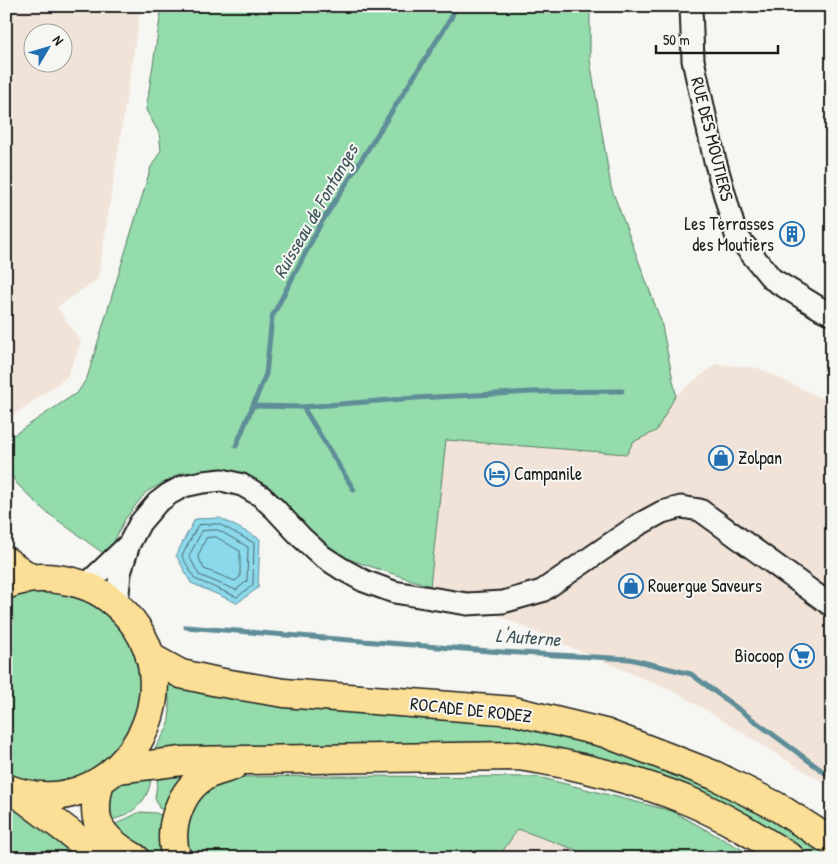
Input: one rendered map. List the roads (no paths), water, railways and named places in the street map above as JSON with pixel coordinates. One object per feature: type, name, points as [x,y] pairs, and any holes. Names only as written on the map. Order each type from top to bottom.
[{"type":"main road","points":[[6,561],[18,582],[58,578],[86,585],[117,604],[131,619],[142,637],[150,657],[154,687],[150,718],[137,746],[108,775],[80,790],[58,795],[36,796],[10,790]]},
{"type":"main road","name":"ROCADE DE RODEZ","points":[[150,657],[181,674],[228,684],[284,693],[514,711],[604,733],[714,775],[776,806],[832,842]]},
{"type":"main road","points":[[108,775],[182,761],[518,756],[556,762],[644,785],[692,802],[752,833],[791,858]]},
{"type":"main road","points":[[177,858],[173,837],[175,819],[184,797],[194,785],[207,775],[251,760]]},
{"type":"main road","points":[[108,775],[94,810],[100,828],[118,848],[135,858]]},
{"type":"main road","points":[[10,790],[103,858]]},
{"type":"street","name":"RUE DES MOUTIERS","points":[[692,6],[693,60],[714,157],[736,235],[772,279],[832,314]]},
{"type":"street","points":[[117,604],[120,573],[128,544],[140,523],[157,503],[184,486],[222,480],[242,485],[261,496],[322,556],[364,581],[394,592],[467,604],[504,602],[542,591],[638,525],[662,512],[681,507],[700,510],[832,606]]},
{"type":"street","points":[[86,585],[128,544]]},
{"type":"water","points":[[220,518],[260,539],[258,588],[237,603],[191,583],[176,555],[195,519]]},
{"type":"waterway","name":"Ruisseau de Fontanges","points":[[236,446],[266,374],[272,317],[320,225],[451,18],[456,6]]},
{"type":"waterway","points":[[253,406],[303,407],[415,398],[534,392],[622,391]]},
{"type":"waterway","points":[[303,407],[354,490]]},
{"type":"waterway","name":"L'Auterne","points":[[186,627],[502,652],[630,659],[691,674],[832,778]]},
{"type":"place","name":"Les Terrasses des Moutiers","points":[[792,234]]},
{"type":"place","name":"Zolpan","points":[[721,458]]},
{"type":"place","name":"Campanile","points":[[497,474]]},
{"type":"place","name":"Rouergue Saveurs","points":[[631,586]]},
{"type":"place","name":"Biocoop","points":[[802,656]]}]
